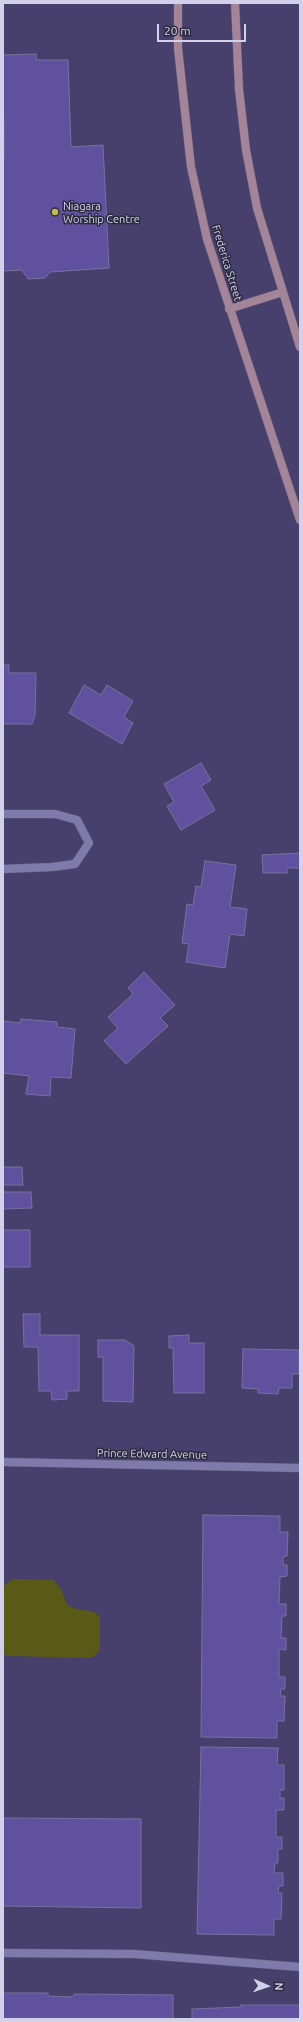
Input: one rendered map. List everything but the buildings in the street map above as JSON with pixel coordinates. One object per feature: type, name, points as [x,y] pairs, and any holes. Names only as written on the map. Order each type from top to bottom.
[{"type":"main road","name":"Frederica Street","points":[[178,3],[178,48],[190,167],[207,239],[300,520]]},
{"type":"main road","points":[[235,3],[239,88],[246,150],[257,208],[300,347]]},
{"type":"main road","points":[[229,309],[283,292]]},
{"type":"street","points":[[3,814],[55,814],[77,820],[89,843],[75,864],[52,867],[3,869]]},
{"type":"street","name":"Prince Edward Avenue","points":[[3,1462],[300,1468]]},
{"type":"street","points":[[3,1953],[134,1954],[300,1967]]},
{"type":"shaded area","points":[[12,1579],[53,1580],[61,1589],[67,1604],[73,1608],[94,1612],[100,1617],[100,1650],[92,1658],[7,1656],[3,1653],[3,1586]]},
{"type":"place","name":"Niagara Worship Centre","points":[[55,212]]}]
